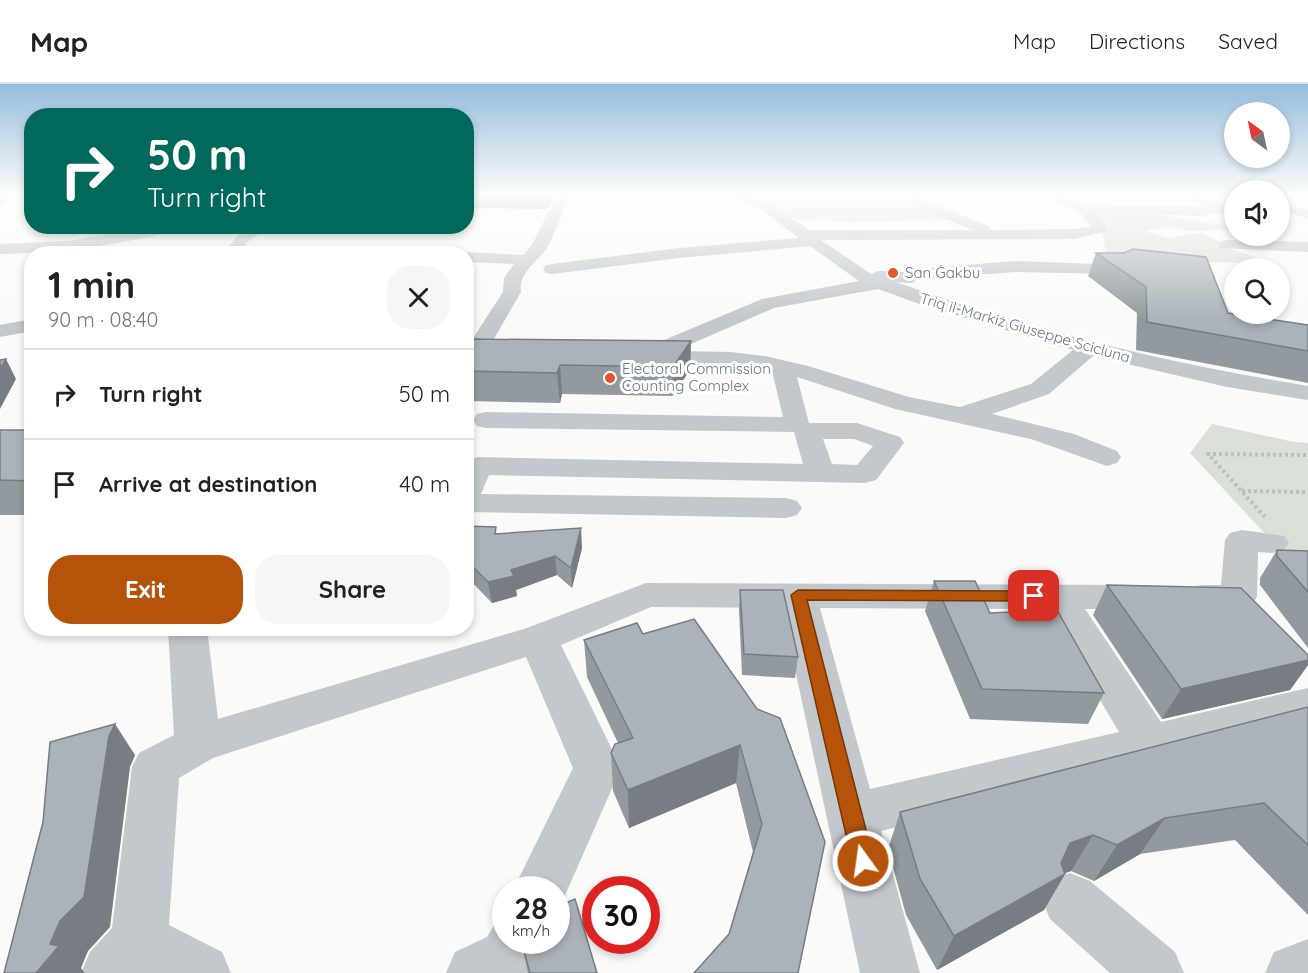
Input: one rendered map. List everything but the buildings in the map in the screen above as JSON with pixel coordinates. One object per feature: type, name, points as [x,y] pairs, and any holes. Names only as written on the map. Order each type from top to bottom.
[{"type":"street","points":[[53,246],[73,236]]},
{"type":"street","points":[[82,246],[133,236]]},
{"type":"street","points":[[542,276],[540,248],[544,236]]},
{"type":"street","points":[[474,350],[512,292],[542,276],[679,253],[810,238],[904,236]]},
{"type":"street","name":"Triq il-Markiż Giuseppe Scicluna","points":[[810,238],[870,280],[932,302],[1124,358],[1230,384],[1308,393]]},
{"type":"street","points":[[1267,246],[1308,247]]},
{"type":"street","points":[[512,292],[512,280],[525,260],[540,248]]},
{"type":"street","points":[[0,249],[24,252]]},
{"type":"street","points":[[474,257],[525,260]]},
{"type":"street","points":[[10,267],[24,260]]},
{"type":"street","points":[[1107,458],[1087,447],[966,414],[920,408],[782,366],[730,358],[633,359],[769,303],[870,280],[911,278],[916,274],[964,267],[1053,266],[1115,269]]},
{"type":"street","points":[[0,331],[24,326]]},
{"type":"street","points":[[966,414],[1040,389],[1089,348]]},
{"type":"street","points":[[474,358],[503,358]]},
{"type":"street","points":[[486,420],[791,425],[796,421],[782,366]]},
{"type":"street","points":[[474,475],[478,466],[820,473]]},
{"type":"street","points":[[474,503],[786,508]]},
{"type":"street","points":[[201,973],[125,957],[156,767],[198,744],[538,639],[646,595],[1238,597],[1242,540],[1271,533]]},
{"type":"street","points":[[798,595],[890,973]]},
{"type":"street","points":[[1058,597],[1150,743]]},
{"type":"street","points":[[188,636],[198,744]]},
{"type":"street","points":[[538,639],[597,768],[547,876]]},
{"type":"street","points":[[852,816],[1308,705]]},
{"type":"street","points":[[1070,900],[1154,973]]},
{"type":"street","points":[[476,973],[508,958],[510,954]]},
{"type":"street","points":[[1295,973],[1308,969]]},
{"type":"path","points":[[1271,533],[1241,491],[1208,454],[1308,455]]},
{"type":"path","points":[[1241,491],[1308,492]]},
{"type":"shaded area","points":[[1103,236],[1208,236],[1224,243],[1224,246],[1236,248],[1227,248],[1259,258],[1224,258],[1224,262],[1106,261]]},
{"type":"shaded area","points":[[1212,424],[1308,443],[1308,580],[1190,453]]},
{"type":"place","name":"San Ġakbu","points":[[893,273]]},
{"type":"place","name":"Electoral Commission Counting Complex","points":[[610,378]]},
{"type":"route","points":[[863,861],[798,595],[1034,596]]}]
